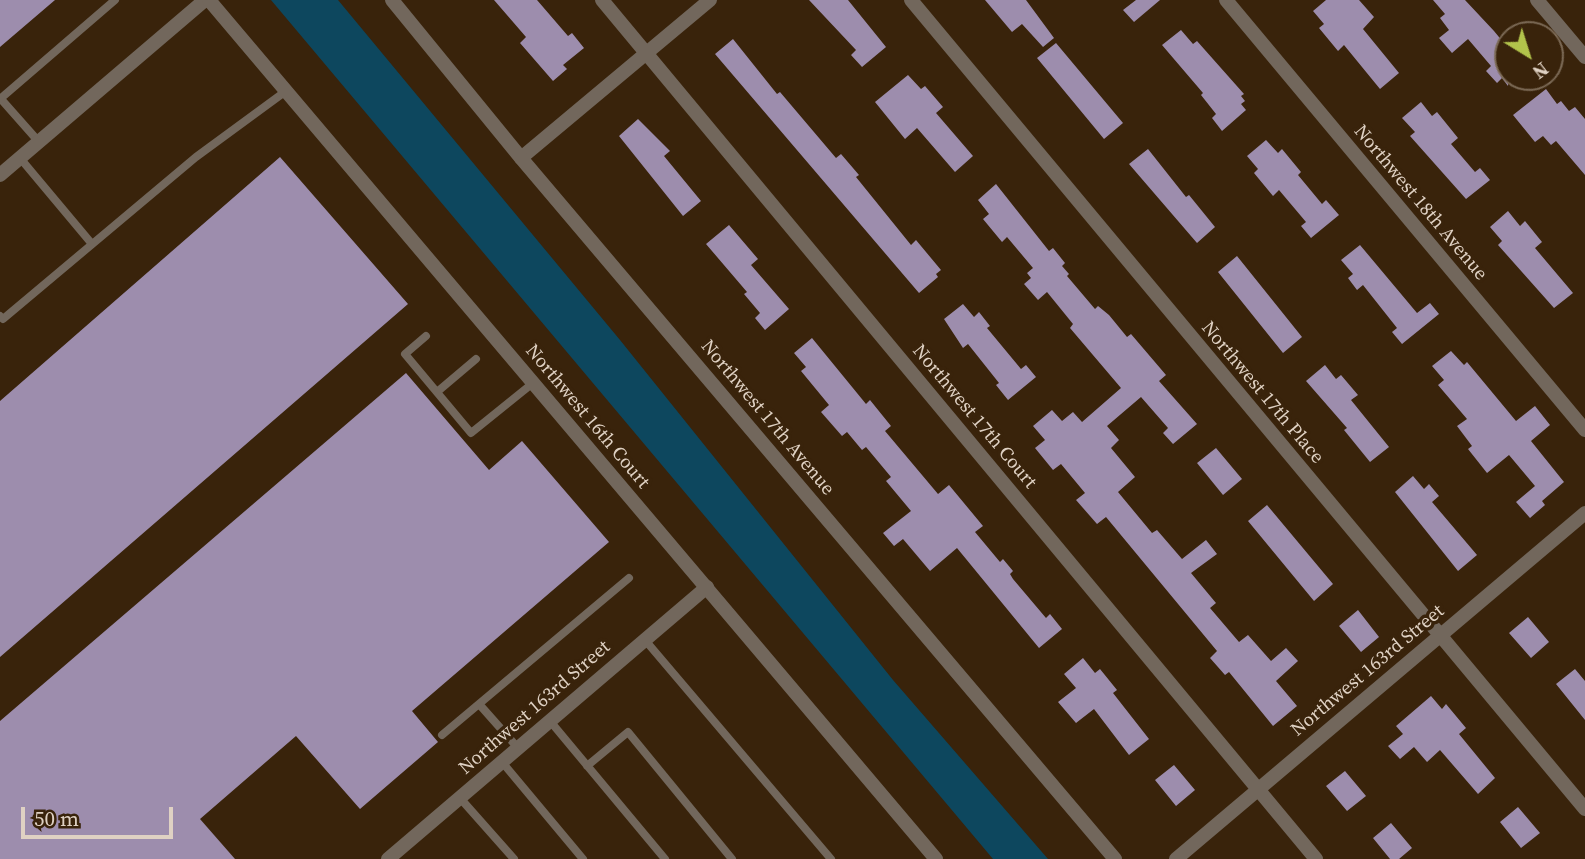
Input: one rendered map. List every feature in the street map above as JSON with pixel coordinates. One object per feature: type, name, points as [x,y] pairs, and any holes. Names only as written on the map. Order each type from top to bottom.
[{"type":"street","name":"Northwest 16th Court","points":[[207,0],[707,587],[933,858]]},
{"type":"street","points":[[0,176],[207,0]]},
{"type":"street","name":"Northwest 17th Avenue","points":[[392,0],[521,158],[1115,859]]},
{"type":"street","name":"Northwest 17th Court","points":[[602,0],[1317,859]]},
{"type":"street","points":[[521,158],[710,0]]},
{"type":"street","name":"Northwest 17th Place","points":[[911,0],[1585,809]]},
{"type":"street","name":"Northwest 18th Avenue","points":[[1226,0],[1585,430]]},
{"type":"street","points":[[1538,0],[1585,57]]},
{"type":"street","name":"Northwest 163rd Street","points":[[1176,859],[1585,513]]},
{"type":"street","name":"Northwest 163rd Street","points":[[388,859],[707,587]]},
{"type":"lane","points":[[39,142],[0,98],[115,0]]},
{"type":"lane","points":[[0,316],[3,319],[196,157],[286,91]]},
{"type":"lane","points":[[20,158],[92,244]]},
{"type":"lane","points":[[426,336],[405,354],[471,433],[533,383]]},
{"type":"lane","points":[[437,392],[476,359]]},
{"type":"lane","points":[[442,735],[629,578]]},
{"type":"lane","points":[[645,640],[831,859]]},
{"type":"lane","points":[[479,704],[518,748]]},
{"type":"lane","points":[[550,721],[665,859]]},
{"type":"lane","points":[[587,766],[628,732],[732,859]]},
{"type":"lane","points":[[502,762],[583,859]]},
{"type":"lane","points":[[460,798],[514,859]]},
{"type":"water","points":[[271,0],[338,0],[620,340],[893,680],[1048,859],[993,859]]},
{"type":"building","points":[[0,0],[55,0],[0,47]]},
{"type":"building","points":[[494,0],[537,0],[568,36],[572,33],[584,48],[563,65],[567,69],[553,81],[520,43],[526,37]]},
{"type":"building","points":[[809,0],[848,0],[886,47],[862,67],[851,55],[856,50]]},
{"type":"building","points":[[985,0],[1026,0],[1054,38],[1043,47],[1022,24],[1012,32]]},
{"type":"building","points":[[1136,0],[1160,0],[1134,22],[1123,10]]},
{"type":"building","points":[[1326,0],[1359,0],[1374,17],[1363,29],[1399,73],[1380,89],[1344,45],[1338,51],[1319,28],[1324,24],[1313,11]]},
{"type":"building","points":[[1433,0],[1465,0],[1494,31],[1494,80],[1486,71],[1491,66],[1468,39],[1452,53],[1439,38],[1449,30],[1440,18],[1445,14]]},
{"type":"building","points":[[1181,30],[1193,44],[1197,41],[1244,94],[1241,96],[1245,101],[1241,104],[1246,110],[1222,131],[1212,118],[1216,114],[1201,95],[1203,93],[1162,45]]},
{"type":"building","points":[[733,39],[777,94],[780,92],[836,158],[841,154],[859,175],[856,177],[911,245],[916,240],[941,270],[936,274],[938,277],[919,293],[715,54]]},
{"type":"building","points":[[1056,43],[1123,123],[1104,139],[1037,58]]},
{"type":"building","points":[[908,75],[921,89],[925,86],[943,107],[936,113],[973,156],[955,172],[917,128],[905,139],[875,102]]},
{"type":"building","points":[[1543,91],[1547,91],[1557,104],[1561,101],[1569,111],[1575,107],[1585,119],[1585,175],[1556,141],[1551,145],[1543,136],[1535,142],[1513,115]]},
{"type":"building","points":[[1421,102],[1432,116],[1437,112],[1458,138],[1451,144],[1475,172],[1480,168],[1490,180],[1466,199],[1410,136],[1415,132],[1402,118]]},
{"type":"building","points":[[638,119],[670,151],[664,156],[701,201],[683,216],[619,136]]},
{"type":"building","points":[[1266,140],[1278,153],[1282,149],[1301,172],[1298,175],[1322,204],[1326,200],[1339,215],[1311,238],[1301,226],[1306,222],[1279,190],[1273,196],[1254,173],[1258,169],[1247,156]]},
{"type":"building","points":[[1148,149],[1186,197],[1189,195],[1215,227],[1197,243],[1129,164]]},
{"type":"building","points":[[280,157],[408,304],[0,657],[0,401]]},
{"type":"building","points":[[996,184],[1049,251],[1053,248],[1065,263],[1062,266],[1069,274],[1067,276],[1095,309],[1098,306],[1109,315],[1127,337],[1131,334],[1166,375],[1159,381],[1197,424],[1173,444],[1163,433],[1168,428],[1141,397],[1107,426],[1119,440],[1111,448],[1135,477],[1118,492],[1152,533],[1157,530],[1182,559],[1206,540],[1217,554],[1191,573],[1216,603],[1210,608],[1239,642],[1248,635],[1271,661],[1286,648],[1298,661],[1276,681],[1297,706],[1273,726],[1229,672],[1225,675],[1210,658],[1217,651],[1106,517],[1097,524],[1076,500],[1085,493],[1061,464],[1053,470],[1035,448],[1045,440],[1033,426],[1052,410],[1062,421],[1073,412],[1082,422],[1121,388],[1070,328],[1073,324],[1047,292],[1038,300],[1024,284],[1031,278],[1027,273],[1033,268],[1007,237],[1002,242],[983,219],[989,214],[978,200]]},
{"type":"building","points":[[1508,211],[1520,226],[1525,221],[1542,242],[1535,248],[1573,293],[1554,308],[1498,245],[1502,241],[1490,227]]},
{"type":"building","points":[[729,225],[758,259],[751,265],[789,309],[765,330],[755,318],[760,313],[744,294],[747,292],[706,244]]},
{"type":"building","points":[[1360,245],[1417,313],[1430,303],[1439,314],[1402,344],[1392,332],[1397,328],[1363,285],[1357,290],[1348,278],[1353,274],[1341,260]]},
{"type":"building","points":[[1237,256],[1302,337],[1283,353],[1218,272]]},
{"type":"building","points":[[963,304],[974,317],[979,312],[990,326],[987,328],[1021,369],[1026,365],[1036,377],[1008,400],[996,385],[999,383],[968,344],[963,348],[944,319]]},
{"type":"building","points":[[812,338],[866,404],[870,400],[891,426],[885,431],[938,494],[949,485],[983,526],[975,532],[1000,562],[1003,559],[1013,571],[1010,574],[1013,579],[1046,618],[1050,614],[1062,629],[1039,648],[957,548],[930,571],[903,539],[894,546],[883,533],[911,511],[886,481],[891,477],[866,447],[862,450],[847,432],[842,436],[821,412],[829,405],[801,371],[806,367],[794,353]]},
{"type":"building","points":[[1451,351],[1464,365],[1467,362],[1516,421],[1535,406],[1550,425],[1531,441],[1564,482],[1542,501],[1545,505],[1530,518],[1516,502],[1535,486],[1509,455],[1487,473],[1468,449],[1472,446],[1457,426],[1467,419],[1438,385],[1444,380],[1432,366]]},
{"type":"building","points":[[1325,365],[1336,379],[1341,375],[1358,395],[1351,400],[1389,447],[1370,462],[1344,430],[1347,428],[1306,381]]},
{"type":"building","points":[[406,373],[489,470],[522,441],[609,542],[412,711],[438,742],[360,809],[296,736],[200,819],[235,859],[0,859],[0,721]]},
{"type":"building","points":[[1216,448],[1242,479],[1223,495],[1197,463]]},
{"type":"building","points":[[1413,476],[1424,489],[1429,484],[1439,496],[1432,502],[1477,555],[1458,571],[1395,492]]},
{"type":"building","points":[[1267,505],[1333,584],[1314,601],[1248,521]]},
{"type":"building","points":[[1358,610],[1379,637],[1361,652],[1339,626]]},
{"type":"building","points":[[1528,617],[1549,642],[1531,658],[1509,633]]},
{"type":"building","points":[[1083,658],[1095,673],[1100,669],[1117,690],[1113,693],[1149,739],[1129,755],[1094,709],[1076,723],[1058,702],[1076,688],[1064,674]]},
{"type":"building","points":[[1575,669],[1585,681],[1585,720],[1556,684]]},
{"type":"building","points":[[1431,696],[1442,709],[1446,704],[1466,728],[1459,734],[1495,778],[1478,794],[1440,750],[1427,762],[1414,747],[1400,759],[1388,746],[1403,734],[1396,726]]},
{"type":"building","points":[[1174,765],[1195,790],[1176,806],[1155,780]]},
{"type":"building","points":[[1345,771],[1366,796],[1347,811],[1326,786]]},
{"type":"building","points":[[1518,807],[1540,833],[1521,848],[1500,822]]},
{"type":"building","points":[[1391,823],[1412,848],[1399,859],[1390,859],[1373,838]]}]
